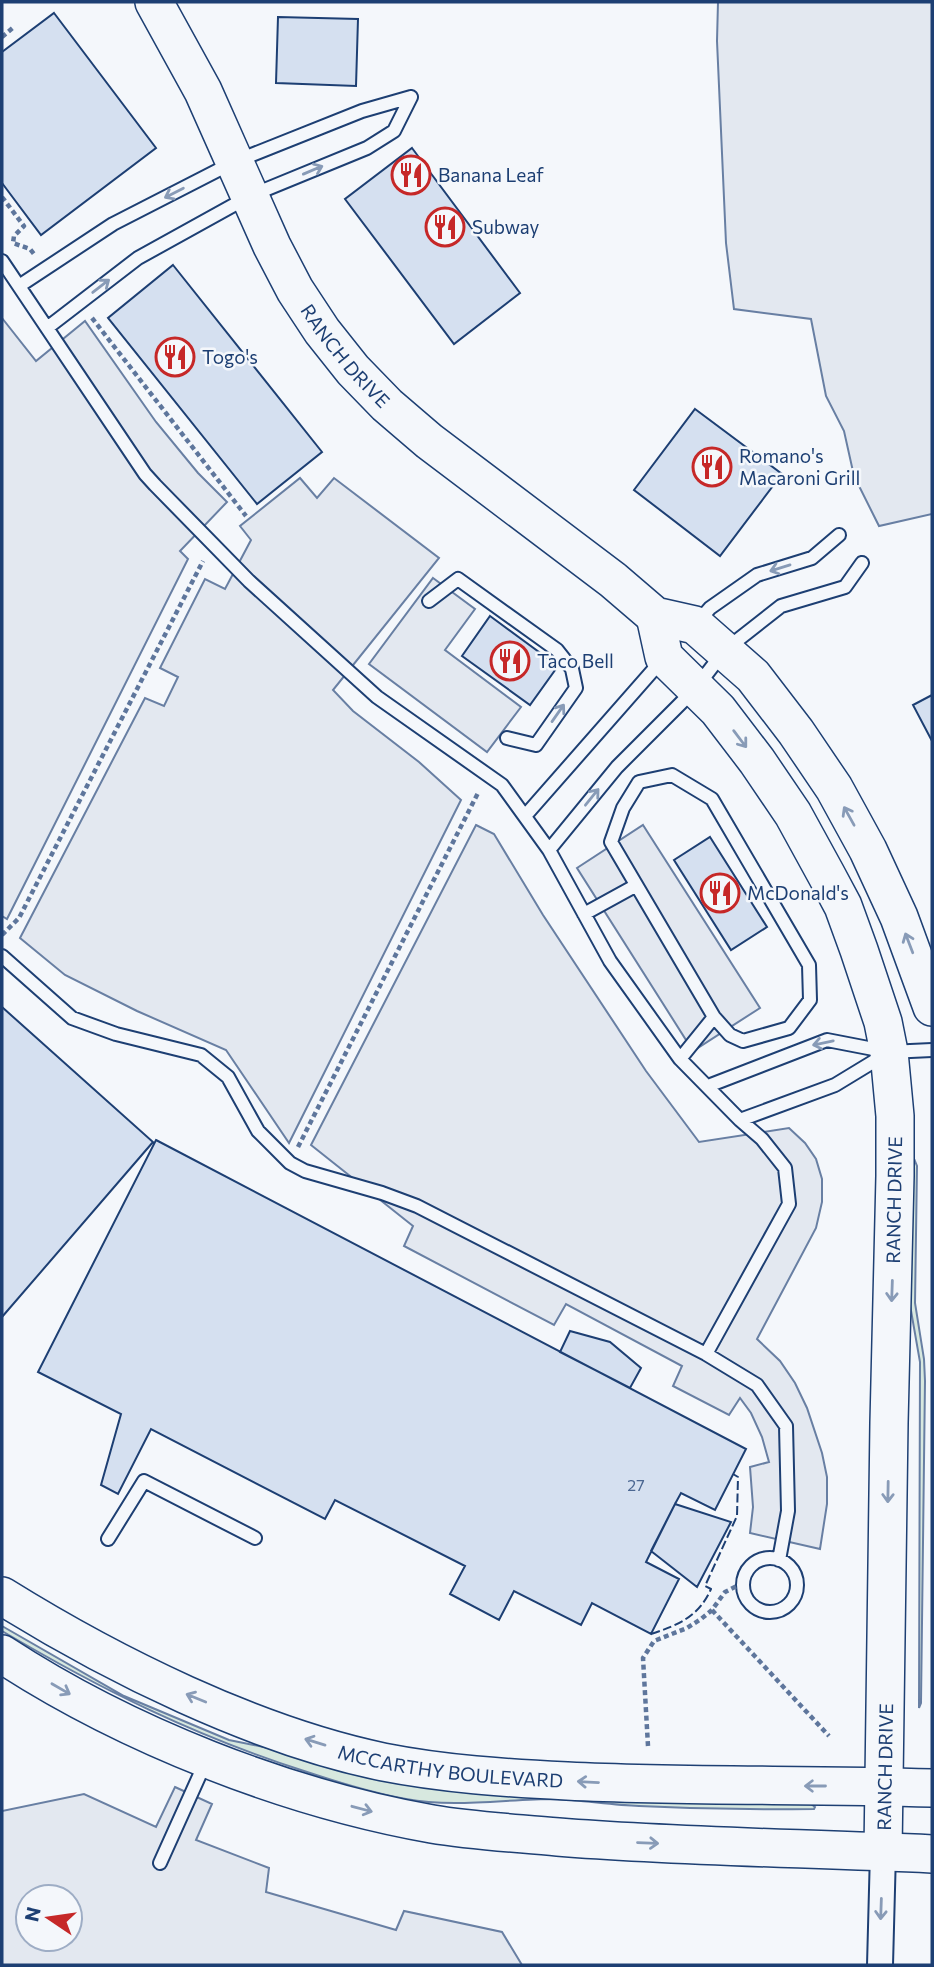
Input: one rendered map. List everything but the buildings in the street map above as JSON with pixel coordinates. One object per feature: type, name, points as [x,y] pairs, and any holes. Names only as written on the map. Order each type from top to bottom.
[{"type":"street","name":"RANCH DRIVE","points":[[154,2],[203,90],[295,290],[322,331],[353,370],[387,405],[429,441],[613,580],[680,641],[695,689],[718,710],[793,814],[842,906],[883,1022],[889,1052],[895,1116],[883,1852]]},
{"type":"street","points":[[680,641],[726,650],[753,676],[796,732],[834,788],[869,850],[899,917],[932,1007]]},
{"type":"street","name":"MCCARTHY BOULEVARD","points":[[2,1596],[110,1658],[185,1693],[259,1724],[382,1761],[442,1772],[572,1782],[932,1788]]},
{"type":"street","points":[[2,1654],[86,1703],[207,1758],[304,1792],[370,1811],[433,1824],[495,1832],[645,1843],[932,1854]]},
{"type":"street","points":[[880,1965],[883,1852]]},
{"type":"lane","points":[[19,286],[113,224],[234,162],[362,111],[411,97],[394,131],[367,148],[250,196],[138,258],[47,328]]},
{"type":"lane","points":[[2,261],[145,474],[249,581],[377,697],[502,785],[549,850],[610,961],[680,1059],[762,1139],[785,1168],[789,1204],[706,1354]]},
{"type":"lane","points":[[525,816],[710,608],[757,575],[812,558],[839,536]]},
{"type":"lane","points":[[549,850],[617,767],[695,689],[726,650],[781,606],[845,587],[862,563]]},
{"type":"lane","points":[[429,601],[458,579],[557,650],[572,669],[576,688],[536,745],[508,738]]},
{"type":"lane","points":[[672,775],[712,799],[809,965],[810,1000],[789,1028],[743,1041],[730,1035],[715,1017],[635,886],[611,842],[623,808],[639,782],[672,775]]},
{"type":"lane","points":[[584,914],[635,886]]},
{"type":"lane","points":[[2,956],[72,1018],[116,1034],[201,1055],[228,1077],[258,1131],[290,1163],[305,1171],[417,1206],[706,1354],[757,1385],[786,1426],[788,1511],[779,1560]]},
{"type":"lane","points":[[680,1059],[715,1017]]},
{"type":"lane","points":[[708,1086],[827,1040],[889,1052],[932,1050]]},
{"type":"lane","points":[[740,1120],[835,1085],[889,1052]]},
{"type":"lane","points":[[108,1539],[144,1481],[256,1538]]},
{"type":"lane","points":[[769,1558],[788,1565],[797,1582],[796,1592],[784,1608],[775,1612],[755,1609],[748,1602],[743,1583],[751,1565],[769,1558]]},
{"type":"lane","points":[[160,1863],[207,1758]]},
{"type":"path","points":[[2,37],[15,26]]},
{"type":"path","points":[[2,197],[24,226],[14,236],[13,243],[30,249],[47,267]]},
{"type":"path","points":[[79,304],[246,516]]},
{"type":"path","points":[[2,935],[19,918],[201,563],[215,547]]},
{"type":"path","points":[[290,1163],[488,775]]},
{"type":"path","points":[[648,1746],[643,1658],[654,1642],[687,1628],[712,1610],[725,1592],[743,1583]]},
{"type":"path","points":[[712,1610],[829,1736]]},
{"type":"shaded area","points":[[718,2],[932,2],[932,514],[879,526],[854,476],[844,431],[826,396],[811,319],[734,309],[726,243],[717,41]]},
{"type":"shaded area","points":[[2,318],[36,361],[85,321],[156,422],[198,473],[227,502],[180,551],[188,559],[7,919],[2,916]]},
{"type":"shaded area","points":[[300,478],[317,498],[334,478],[439,558],[333,690],[353,711],[419,762],[461,800],[289,1143],[226,1050],[137,1011],[65,975],[20,938],[145,698],[164,706],[178,677],[160,668],[205,579],[225,589],[251,540],[240,526]]},
{"type":"shaded area","points":[[433,578],[475,609],[445,650],[521,707],[487,752],[369,664]]},
{"type":"shaded area","points":[[476,825],[494,834],[543,915],[646,1071],[699,1142],[789,1128],[805,1143],[816,1159],[822,1179],[822,1202],[816,1228],[757,1339],[780,1361],[795,1383],[807,1408],[822,1453],[827,1477],[827,1504],[820,1549],[750,1533],[753,1507],[750,1467],[769,1462],[762,1437],[751,1413],[740,1398],[729,1415],[673,1386],[682,1366],[566,1304],[554,1325],[404,1246],[413,1226],[311,1145]]},
{"type":"shaded area","points":[[643,825],[760,1008],[693,1051],[577,868]]},
{"type":"shaded area","points":[[915,1161],[915,1303],[925,1381],[919,1708],[920,1362],[910,1305],[912,1166]]},
{"type":"shaded area","points":[[2,1626],[124,1696],[229,1740],[308,1756],[810,1803],[815,1807],[683,1808],[554,1799],[442,1803],[393,1797],[304,1771],[186,1727],[75,1672],[2,1631]]},
{"type":"shaded area","points":[[175,1787],[212,1804],[196,1840],[269,1868],[266,1892],[396,1930],[404,1911],[502,1932],[522,1965],[2,1965],[2,1811],[84,1794],[156,1827]]},
{"type":"fence","points":[[651,1634],[694,1613],[711,1589],[705,1586],[737,1516],[738,1477],[733,1474]]},
{"type":"place","name":"Banana Leaf","points":[[411,175]]},
{"type":"place","name":"Subway","points":[[445,227]]},
{"type":"place","name":"Togo's","points":[[175,357]]},
{"type":"place","name":"Romano's Macaroni Grill","points":[[712,467]]},
{"type":"place","name":"Taco Bell","points":[[510,661]]},
{"type":"place","name":"McDonald's","points":[[720,893]]}]
